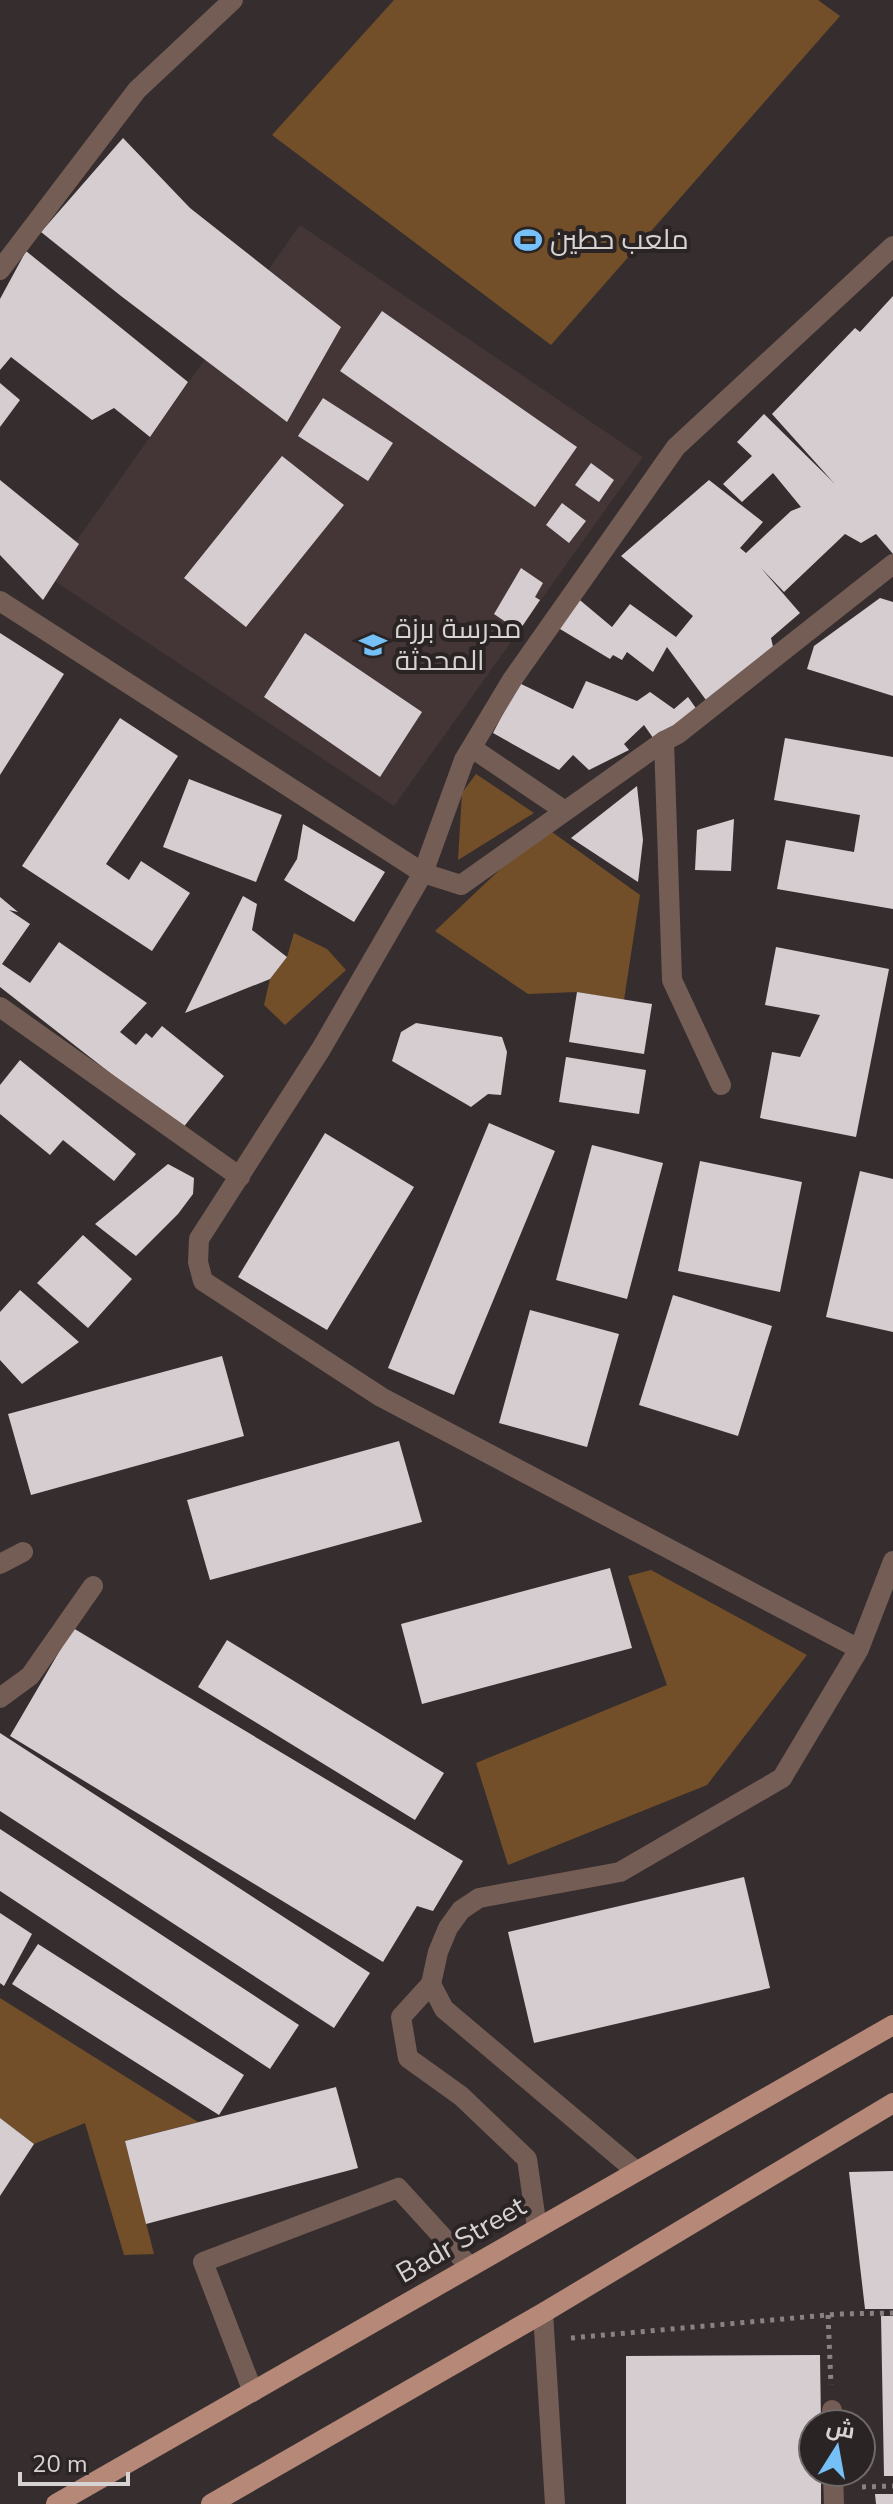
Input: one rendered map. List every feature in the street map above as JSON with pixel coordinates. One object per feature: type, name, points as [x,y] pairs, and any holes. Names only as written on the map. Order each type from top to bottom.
[{"type":"main road","name":"Badr Street","points":[[56,2504],[893,2025]]},
{"type":"main road","points":[[211,2504],[543,2313],[893,2103]]},
{"type":"street","points":[[1,264],[137,90],[233,0]]},
{"type":"street","points":[[859,1649],[381,1397],[203,1281],[198,1262],[199,1239],[321,1049],[423,873],[464,760],[512,680],[676,447],[893,246]]},
{"type":"street","points":[[0,601],[423,873],[461,885],[678,734],[893,564]]},
{"type":"street","points":[[664,741],[672,980],[721,1085]]},
{"type":"street","points":[[472,748],[565,811]]},
{"type":"street","points":[[0,1007],[240,1177]]},
{"type":"street","points":[[0,1564],[23,1552]]},
{"type":"street","points":[[537,2228],[527,2159],[461,2096],[408,2058],[401,2017],[431,1984],[438,1952],[448,1928],[461,1910],[479,1898],[620,1872],[782,1778],[859,1649],[893,1561]]},
{"type":"street","points":[[0,1698],[30,1676],[93,1586]]},
{"type":"street","points":[[431,1984],[444,2009],[636,2171]]},
{"type":"street","points":[[253,2392],[203,2262],[398,2188],[470,2267]]},
{"type":"street","points":[[543,2313],[555,2504]]},
{"type":"path","points":[[545,2341],[828,2315],[893,2313]]},
{"type":"path","points":[[828,2315],[832,2408]]},
{"type":"shaded area","name":"ملعب حطين","points":[[394,0],[818,0],[840,16],[551,345],[272,135]]},
{"type":"shaded area","points":[[300,225],[643,457],[394,806],[50,578]]},
{"type":"shaded area","points":[[476,774],[534,813],[458,860],[462,793]]},
{"type":"shaded area","points":[[545,827],[640,895],[624,1000],[577,992],[528,994],[435,931]]},
{"type":"shaded area","points":[[294,933],[327,949],[346,970],[285,1025],[264,1005],[270,979],[287,957]]},
{"type":"shaded area","points":[[651,1570],[807,1655],[707,1785],[508,1865],[476,1763],[667,1685],[628,1576]]},
{"type":"shaded area","points":[[0,1998],[198,2122],[125,2141],[154,2254],[124,2255],[85,2123],[34,2144],[0,2118]]},
{"type":"building","points":[[123,138],[190,208],[341,327],[287,422],[41,232]]},
{"type":"building","points":[[26,251],[188,382],[150,437],[114,408],[92,420],[11,357],[0,370],[0,299]]},
{"type":"building","points":[[893,296],[893,554],[876,534],[861,543],[845,534],[784,592],[760,567],[800,613],[771,638],[774,651],[706,700],[667,647],[653,672],[627,652],[622,660],[613,655],[610,659],[555,626],[575,596],[612,627],[630,604],[676,637],[693,616],[621,556],[709,480],[763,522],[740,548],[746,553],[791,511],[801,507],[773,473],[742,502],[723,484],[752,456],[737,442],[764,414],[834,483],[772,414],[855,328],[860,332]]},
{"type":"building","points":[[382,311],[577,447],[535,507],[340,371]]},
{"type":"building","points":[[0,383],[20,400],[0,427]]},
{"type":"building","points":[[323,398],[393,443],[368,481],[298,436]]},
{"type":"building","points":[[282,456],[344,505],[246,627],[184,578]]},
{"type":"building","points":[[591,463],[614,480],[599,502],[575,485]]},
{"type":"building","points":[[0,480],[79,544],[43,600],[0,555]]},
{"type":"building","points":[[562,503],[586,521],[569,543],[546,525]]},
{"type":"building","points":[[521,568],[543,583],[535,597],[540,600],[519,631],[494,614]]},
{"type":"building","points":[[880,598],[893,602],[893,696],[807,669],[814,646]]},
{"type":"building","points":[[0,633],[64,674],[0,775]]},
{"type":"building","points":[[305,633],[422,712],[380,777],[264,697]]},
{"type":"building","points":[[586,681],[637,701],[650,692],[674,709],[688,697],[700,714],[656,742],[644,725],[624,744],[629,750],[589,770],[573,755],[559,770],[493,733],[519,683],[573,709]]},
{"type":"building","points":[[120,718],[178,756],[106,864],[129,880],[141,861],[190,893],[152,951],[22,866]]},
{"type":"building","points":[[785,738],[893,757],[893,909],[777,889],[786,840],[854,852],[860,815],[774,800]]},
{"type":"building","points":[[189,779],[282,815],[256,882],[163,847]]},
{"type":"building","points":[[637,786],[643,840],[638,882],[571,838]]},
{"type":"building","points":[[734,819],[731,871],[695,870],[697,830]]},
{"type":"building","points":[[303,824],[385,872],[354,922],[284,880],[297,859]]},
{"type":"building","points":[[243,896],[257,904],[252,930],[287,957],[270,979],[185,1013]]},
{"type":"building","points":[[0,897],[18,912],[9,910],[30,924],[2,964],[30,983],[59,942],[147,1003],[120,1032],[136,1045],[146,1033],[152,1038],[162,1026],[224,1076],[182,1129],[0,987]]},
{"type":"building","points":[[776,947],[889,969],[856,1137],[760,1118],[772,1052],[800,1057],[820,1015],[765,1005]]},
{"type":"building","points":[[577,992],[652,1004],[644,1054],[569,1042]]},
{"type":"building","points":[[416,1023],[502,1037],[507,1052],[501,1095],[488,1094],[471,1107],[392,1061],[401,1032]]},
{"type":"building","points":[[566,1057],[646,1070],[639,1114],[559,1102]]},
{"type":"building","points":[[20,1060],[136,1154],[114,1181],[63,1140],[50,1155],[0,1114],[0,1085]]},
{"type":"building","points":[[489,1123],[555,1151],[454,1395],[388,1368]]},
{"type":"building","points":[[325,1133],[414,1187],[327,1330],[238,1277]]},
{"type":"building","points":[[592,1145],[663,1163],[627,1299],[556,1280]]},
{"type":"building","points":[[700,1161],[802,1182],[780,1292],[678,1271]]},
{"type":"building","points":[[168,1164],[194,1178],[193,1194],[178,1214],[136,1256],[95,1224]]},
{"type":"building","points":[[860,1171],[893,1179],[893,1332],[826,1317]]},
{"type":"building","points":[[83,1235],[132,1279],[88,1328],[37,1283]]},
{"type":"building","points":[[20,1290],[79,1342],[22,1384],[0,1360],[0,1312]]},
{"type":"building","points":[[673,1295],[772,1326],[738,1436],[639,1405]]},
{"type":"building","points":[[530,1310],[619,1334],[587,1447],[499,1423]]},
{"type":"building","points":[[222,1356],[244,1436],[31,1495],[8,1414]]},
{"type":"building","points":[[399,1441],[422,1522],[210,1580],[187,1500]]},
{"type":"building","points":[[610,1568],[632,1648],[422,1704],[401,1624]]},
{"type":"building","points":[[73,1628],[463,1861],[433,1911],[417,1906],[383,1962],[10,1736]]},
{"type":"building","points":[[227,1640],[444,1773],[415,1820],[198,1687]]},
{"type":"building","points":[[0,1733],[370,1973],[334,2028],[0,1811]]},
{"type":"building","points":[[0,1829],[299,2025],[270,2069],[0,1891]]},
{"type":"building","points":[[744,1877],[770,1988],[534,2043],[508,1932]]},
{"type":"building","points":[[0,1913],[32,1934],[4,1986],[0,1983]]},
{"type":"building","points":[[38,1944],[244,2075],[219,2115],[12,1984]]},
{"type":"building","points":[[336,2087],[358,2168],[146,2224],[125,2141]]},
{"type":"building","points":[[0,2118],[34,2144],[0,2196]]},
{"type":"building","points":[[893,2171],[893,2309],[865,2309],[849,2172]]},
{"type":"building","points":[[881,2316],[893,2316],[893,2476],[884,2476]]},
{"type":"building","points":[[820,2355],[821,2408],[797,2408],[797,2488],[821,2488],[821,2504],[626,2504],[626,2356]]},
{"type":"building","points":[[875,2494],[893,2494],[893,2504],[876,2504]]},
{"type":"place","name":"ملعب حطين","points":[[528,240]]},
{"type":"place","name":"مدرسة برزة المحدثة","points":[[373,645]]}]
